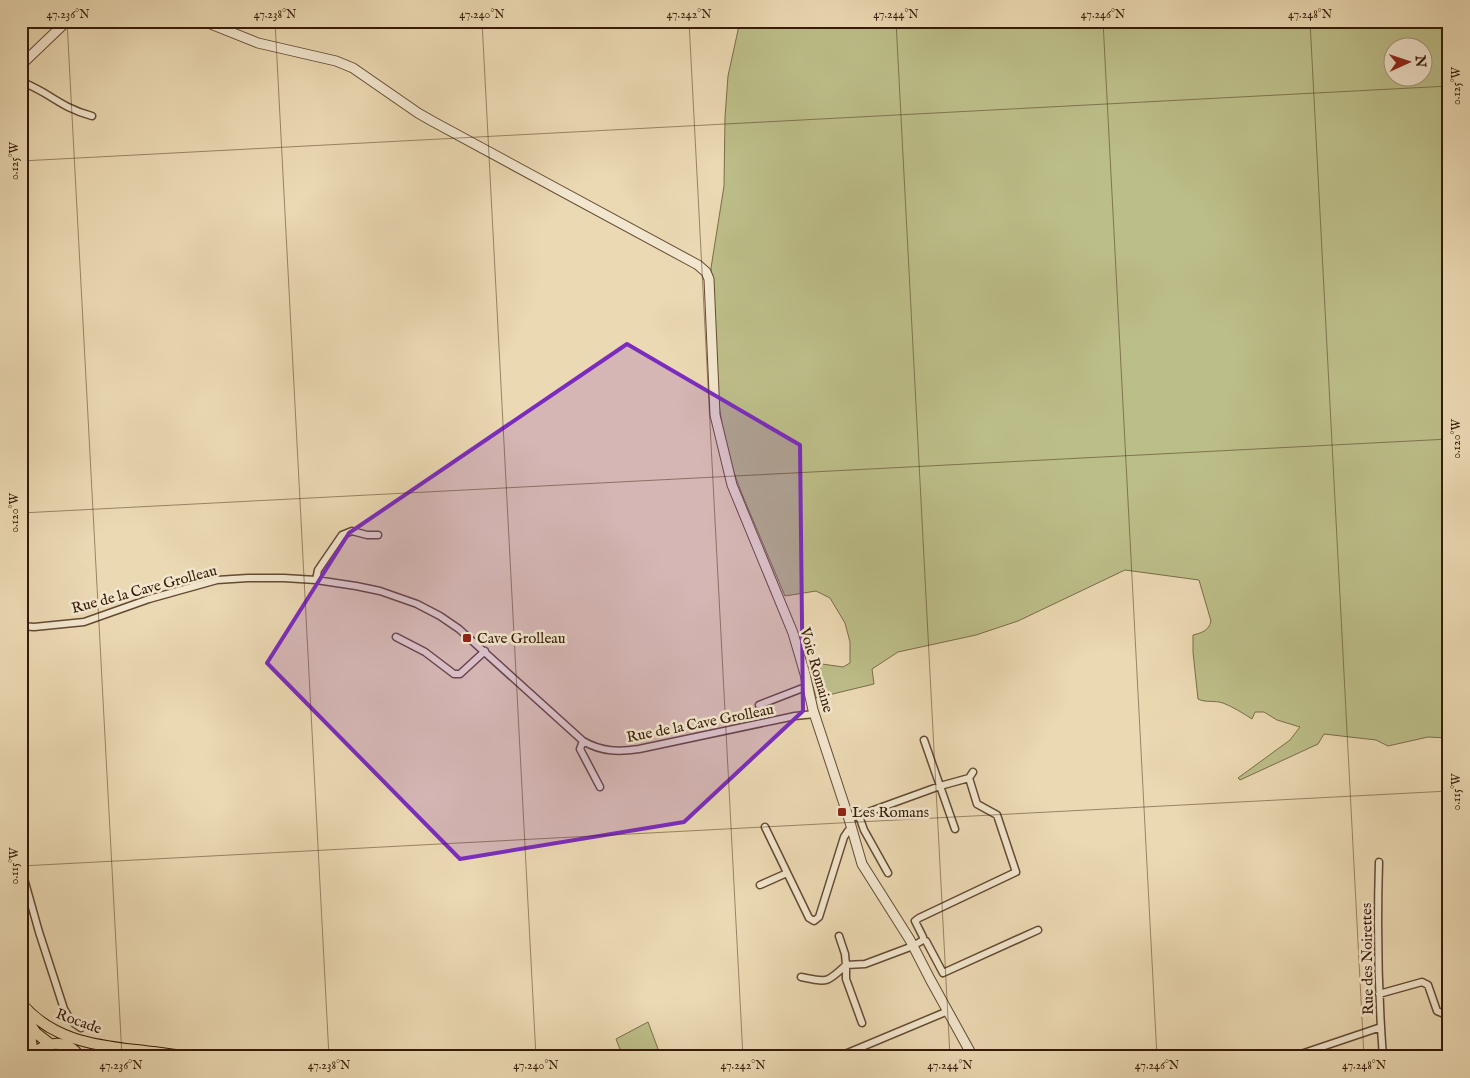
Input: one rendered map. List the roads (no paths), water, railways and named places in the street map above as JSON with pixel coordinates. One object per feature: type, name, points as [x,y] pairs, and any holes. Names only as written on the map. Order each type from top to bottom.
[{"type":"main road","name":"Rocade","points":[[21,1003],[51,1029],[80,1041],[98,1046],[194,1057]]},
{"type":"main road","points":[[21,1012],[39,1037],[50,1044]]},
{"type":"main road","points":[[21,1024],[31,1041],[32,1056]]},
{"type":"main road","points":[[32,1056],[44,1046],[50,1044],[64,1045],[71,1048],[80,1057]]},
{"type":"street","points":[[21,65],[67,21]]},
{"type":"street","name":"Voie Romaine","points":[[203,21],[258,43],[330,60],[353,68],[425,117],[704,270],[709,280],[715,415],[732,485],[793,633],[815,714],[862,864],[902,925],[973,1057]]},
{"type":"street","points":[[21,81],[76,112],[92,116]]},
{"type":"street","points":[[316,580],[318,570],[342,535],[352,532],[378,535]]},
{"type":"street","name":"Rue de la Cave Grolleau","points":[[21,626],[34,627],[84,622],[149,599],[217,580],[248,578],[316,580],[380,591],[417,604],[440,616],[460,629],[517,683],[584,742],[593,747],[621,751],[795,716],[815,714]]},
{"type":"street","points":[[396,637],[426,652],[454,674],[460,674],[484,651]]},
{"type":"street","points":[[758,705],[808,686]]},
{"type":"street","points":[[924,740],[955,830]]},
{"type":"street","points":[[584,742],[580,749],[600,787]]},
{"type":"street","points":[[764,827],[809,918],[814,921],[819,917],[844,837],[851,824],[859,816],[971,775],[977,804],[996,814],[1016,872],[919,918],[915,921],[923,940],[928,944],[943,973],[1038,930]]},
{"type":"street","points":[[859,816],[864,830],[888,873]]},
{"type":"street","name":"Rue des Noirettes","points":[[1379,862],[1379,994],[1383,1057]]},
{"type":"street","points":[[21,868],[64,1009],[71,1021],[81,1028]]},
{"type":"street","points":[[760,885],[787,873]]},
{"type":"street","points":[[839,936],[845,954],[846,979],[862,1023]]},
{"type":"street","points":[[800,977],[823,982],[832,979],[846,965],[865,964],[913,946],[923,940]]},
{"type":"street","points":[[1379,994],[1422,982],[1428,985],[1437,1011],[1444,1014],[1449,1013]]},
{"type":"street","points":[[838,1057],[948,1011]]},
{"type":"street","points":[[1292,1057],[1381,1027]]},
{"type":"place","name":"Cave Grolleau","points":[[467,638]]},
{"type":"place","name":"Les Romans","points":[[842,812]]}]
